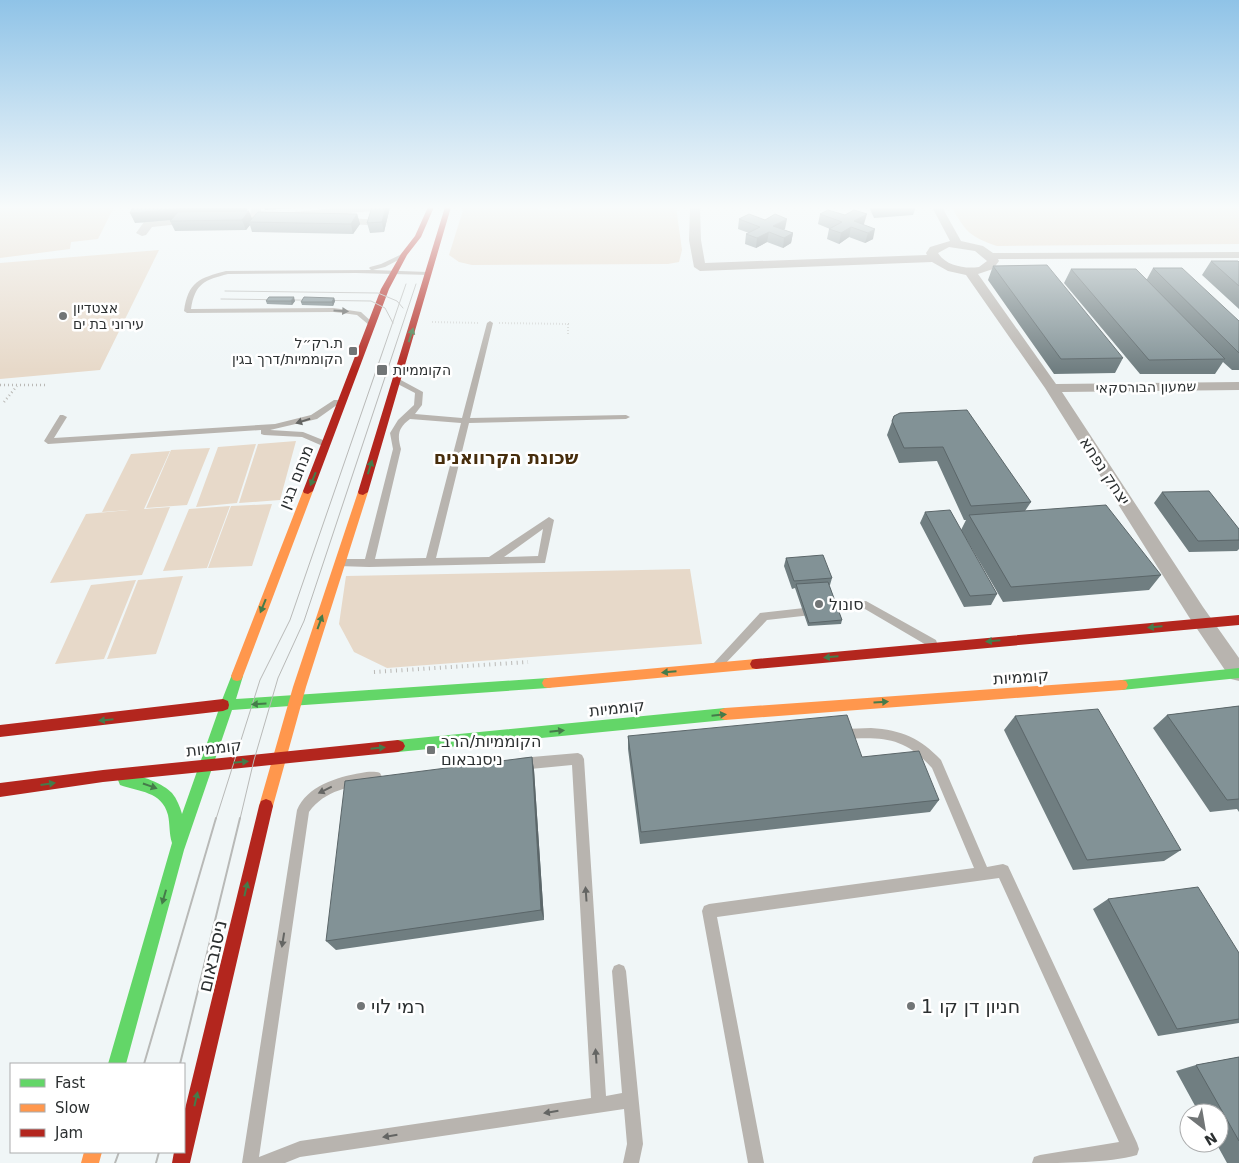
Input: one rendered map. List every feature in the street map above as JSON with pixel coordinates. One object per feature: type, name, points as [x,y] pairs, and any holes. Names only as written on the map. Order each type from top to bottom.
[{"type":"main road","name":"מנחם בגין","points":[[205,765],[249,640],[345,396],[371,324],[400,261]]},
{"type":"main road","points":[[277,758],[312,643],[341,563],[432,261]]},
{"type":"main road","name":"קוממיות","points":[[0,731],[226,705],[499,688],[937,646],[1239,620]]},
{"type":"main road","points":[[226,670],[249,640]]},
{"type":"main road","points":[[312,643],[315,670]]},
{"type":"main road","name":"קוממיות","points":[[0,790],[205,765],[778,709],[1080,689],[1239,673]]},
{"type":"main road","points":[[329,686],[372,696]]},
{"type":"main road","points":[[154,714],[196,695]]},
{"type":"main road","name":"ניסנבאום","points":[[185,1146],[277,758]]},
{"type":"main road","points":[[117,1063],[177,850],[205,765]]},
{"type":"main road","points":[[103,776],[150,786],[165,792],[172,802],[177,820],[177,850]]},
{"type":"street","points":[[699,261],[700,267],[848,261]]},
{"type":"street","points":[[938,261],[946,266],[969,271],[987,269],[992,265],[993,261]]},
{"type":"street","name":"יצחק נפחא","points":[[969,271],[1052,388],[1203,623],[1239,673]]},
{"type":"street","name":"שמעון הבורסקאי","points":[[1052,388],[1239,386]]},
{"type":"lane","points":[[356,271],[383,266],[391,261]]},
{"type":"lane","points":[[187,311],[189,298],[196,285],[221,273],[356,271],[392,275]]},
{"type":"lane","points":[[187,311],[195,293],[201,288],[214,280],[229,277],[428,274]]},
{"type":"lane","points":[[187,311],[351,311],[363,315],[371,324]]},
{"type":"lane","points":[[430,562],[490,323]]},
{"type":"lane","points":[[369,563],[397,448],[394,434],[398,425],[418,408],[421,400],[419,392],[396,381]]},
{"type":"lane","points":[[64,417],[48,441],[275,427],[304,421],[319,415],[345,396]]},
{"type":"lane","points":[[408,416],[466,421],[626,417]]},
{"type":"lane","points":[[206,431],[303,435],[326,445]]},
{"type":"lane","points":[[341,563],[369,563],[491,561],[542,560],[549,520],[491,561]]},
{"type":"lane","points":[[714,668],[764,616],[866,605],[937,646]]},
{"type":"lane","points":[[844,734],[876,732],[902,736],[926,750],[937,764],[983,874]]},
{"type":"lane","points":[[509,766],[578,759],[599,1104]]},
{"type":"lane","points":[[250,1163],[303,810],[310,799],[336,785],[352,780],[391,776]]},
{"type":"lane","points":[[756,1163],[709,911],[1003,871],[1131,1149],[1040,1163]]},
{"type":"lane","points":[[619,971],[635,1144],[631,1163]]},
{"type":"lane","points":[[264,1163],[300,1149],[631,1100]]},
{"type":"path","points":[[430,322],[568,324],[568,334]]},
{"type":"path","points":[[0,385],[45,385]]},
{"type":"path","points":[[4,402],[18,385]]},
{"type":"shaded area","name":"אצטדיון עירוני בת ים","points":[[153,261],[100,370],[0,379],[0,263]]},
{"type":"shaded area","points":[[679,261],[668,264],[472,265],[459,262]]},
{"type":"shaded area","points":[[296,441],[280,500],[239,503],[258,444]]},
{"type":"shaded area","points":[[256,444],[237,503],[196,507],[218,447]]},
{"type":"shaded area","points":[[210,448],[187,505],[146,508],[171,450]]},
{"type":"shaded area","points":[[170,451],[144,509],[170,507],[142,575],[50,583],[86,514],[129,510],[102,512],[131,454]]},
{"type":"shaded area","points":[[272,504],[252,566],[208,568],[231,506]]},
{"type":"shaded area","points":[[230,506],[207,568],[163,571],[189,509]]},
{"type":"shaded area","points":[[690,569],[702,644],[387,668],[354,652],[339,624],[346,576]]},
{"type":"shaded area","points":[[183,576],[156,654],[107,659],[138,580]]},
{"type":"shaded area","points":[[136,580],[104,659],[55,664],[91,585]]},
{"type":"building","points":[[1211,261],[1238,261],[1239,286]]},
{"type":"building","points":[[1047,265],[1123,358],[1061,359],[993,266]]},
{"type":"building","points":[[1153,268],[1182,268],[1239,321],[1239,353]]},
{"type":"building","points":[[1071,269],[1136,269],[1225,359],[1149,360]]},
{"type":"building","points":[[269,297],[294,297],[291,301],[266,301]]},
{"type":"building","points":[[304,297],[334,298],[332,302],[301,302]]},
{"type":"building","points":[[967,410],[1031,502],[971,506],[943,447],[904,448],[892,421],[894,416],[900,413]]},
{"type":"building","points":[[1209,491],[1239,529],[1239,540],[1198,541],[1162,492]]},
{"type":"building","points":[[1106,505],[1161,575],[1011,587],[969,515]]},
{"type":"building","points":[[950,510],[997,594],[970,596],[925,512]]},
{"type":"building","points":[[823,555],[832,578],[794,581],[786,558]]},
{"type":"building","points":[[828,582],[842,620],[809,623],[796,584]]},
{"type":"building","points":[[1239,706],[1239,799],[1227,800],[1167,715]]},
{"type":"building","points":[[1098,709],[1181,850],[1087,860],[1015,716]]},
{"type":"building","points":[[847,715],[862,757],[919,751],[939,800],[641,832],[628,736]]},
{"type":"building","points":[[532,757],[541,910],[326,941],[345,781]]},
{"type":"building","points":[[1198,887],[1239,953],[1239,1019],[1177,1029],[1108,899]]},
{"type":"building","points":[[1239,1057],[1239,1141],[1229,1123],[1229,1103],[1218,1103],[1196,1065]]},
{"type":"tram line","points":[[399,304],[406,284]]},
{"type":"tram line","points":[[240,819],[254,760],[278,678],[304,621],[416,284]]},
{"type":"tram line","points":[[225,291],[378,293],[399,304]]},
{"type":"tram line","points":[[221,299],[371,301],[385,308],[393,322]]},
{"type":"tram line","points":[[393,322],[399,304]]},
{"type":"tram line","points":[[399,304],[403,308]]},
{"type":"tram line","points":[[216,819],[260,680],[290,620],[393,322]]},
{"type":"tram line","points":[[144,1063],[216,818]]},
{"type":"tram line","points":[[180,1063],[240,818]]},
{"type":"tram line","points":[[115,1163],[119,1153]]},
{"type":"tram line","points":[[156,1163],[159,1153]]},
{"type":"traffic: fast","points":[[1122,685],[1239,673]]},
{"type":"traffic: fast","points":[[117,1063],[177,850],[237,676]]},
{"type":"traffic: fast","points":[[223,705],[548,683]]},
{"type":"traffic: fast","points":[[398,746],[725,714]]},
{"type":"traffic: fast","points":[[125,780],[150,786],[166,797],[175,813],[178,839]]},
{"type":"traffic: slow","points":[[237,676],[308,491]]},
{"type":"traffic: slow","points":[[266,806],[299,687],[363,492]]},
{"type":"traffic: slow","points":[[548,683],[756,664]]},
{"type":"traffic: slow","points":[[725,714],[1122,685]]},
{"type":"traffic: slow","points":[[90,1163],[93,1153]]},
{"type":"traffic: jam","points":[[308,491],[385,289],[400,261]]},
{"type":"traffic: jam","points":[[363,492],[432,261]]},
{"type":"traffic: jam","points":[[756,664],[1239,620]]},
{"type":"traffic: jam","points":[[0,731],[223,705]]},
{"type":"traffic: jam","points":[[0,790],[103,776],[398,746]]},
{"type":"traffic: jam","points":[[185,1146],[266,806]]},
{"type":"traffic: jam","points":[[181,1163],[183,1153]]},
{"type":"place","name":"אצטדיון עירוני בת ים","points":[[63,316]]},
{"type":"place","name":"ת.רק״ל הקוממיות/דרך בגין","points":[[353,351]]},
{"type":"place","name":"הקוממיות","points":[[382,370]]},
{"type":"place","name":"סונול","points":[[819,604]]},
{"type":"place","name":"הקוממיות/הרב ניסנבאום","points":[[431,750]]},
{"type":"place","name":"רמי לוי","points":[[361,1006]]},
{"type":"place","name":"חניון דן קו 1","points":[[911,1006]]},
{"type":"district","name":"שכונת הקרוואנים","points":[[506,457]]}]
